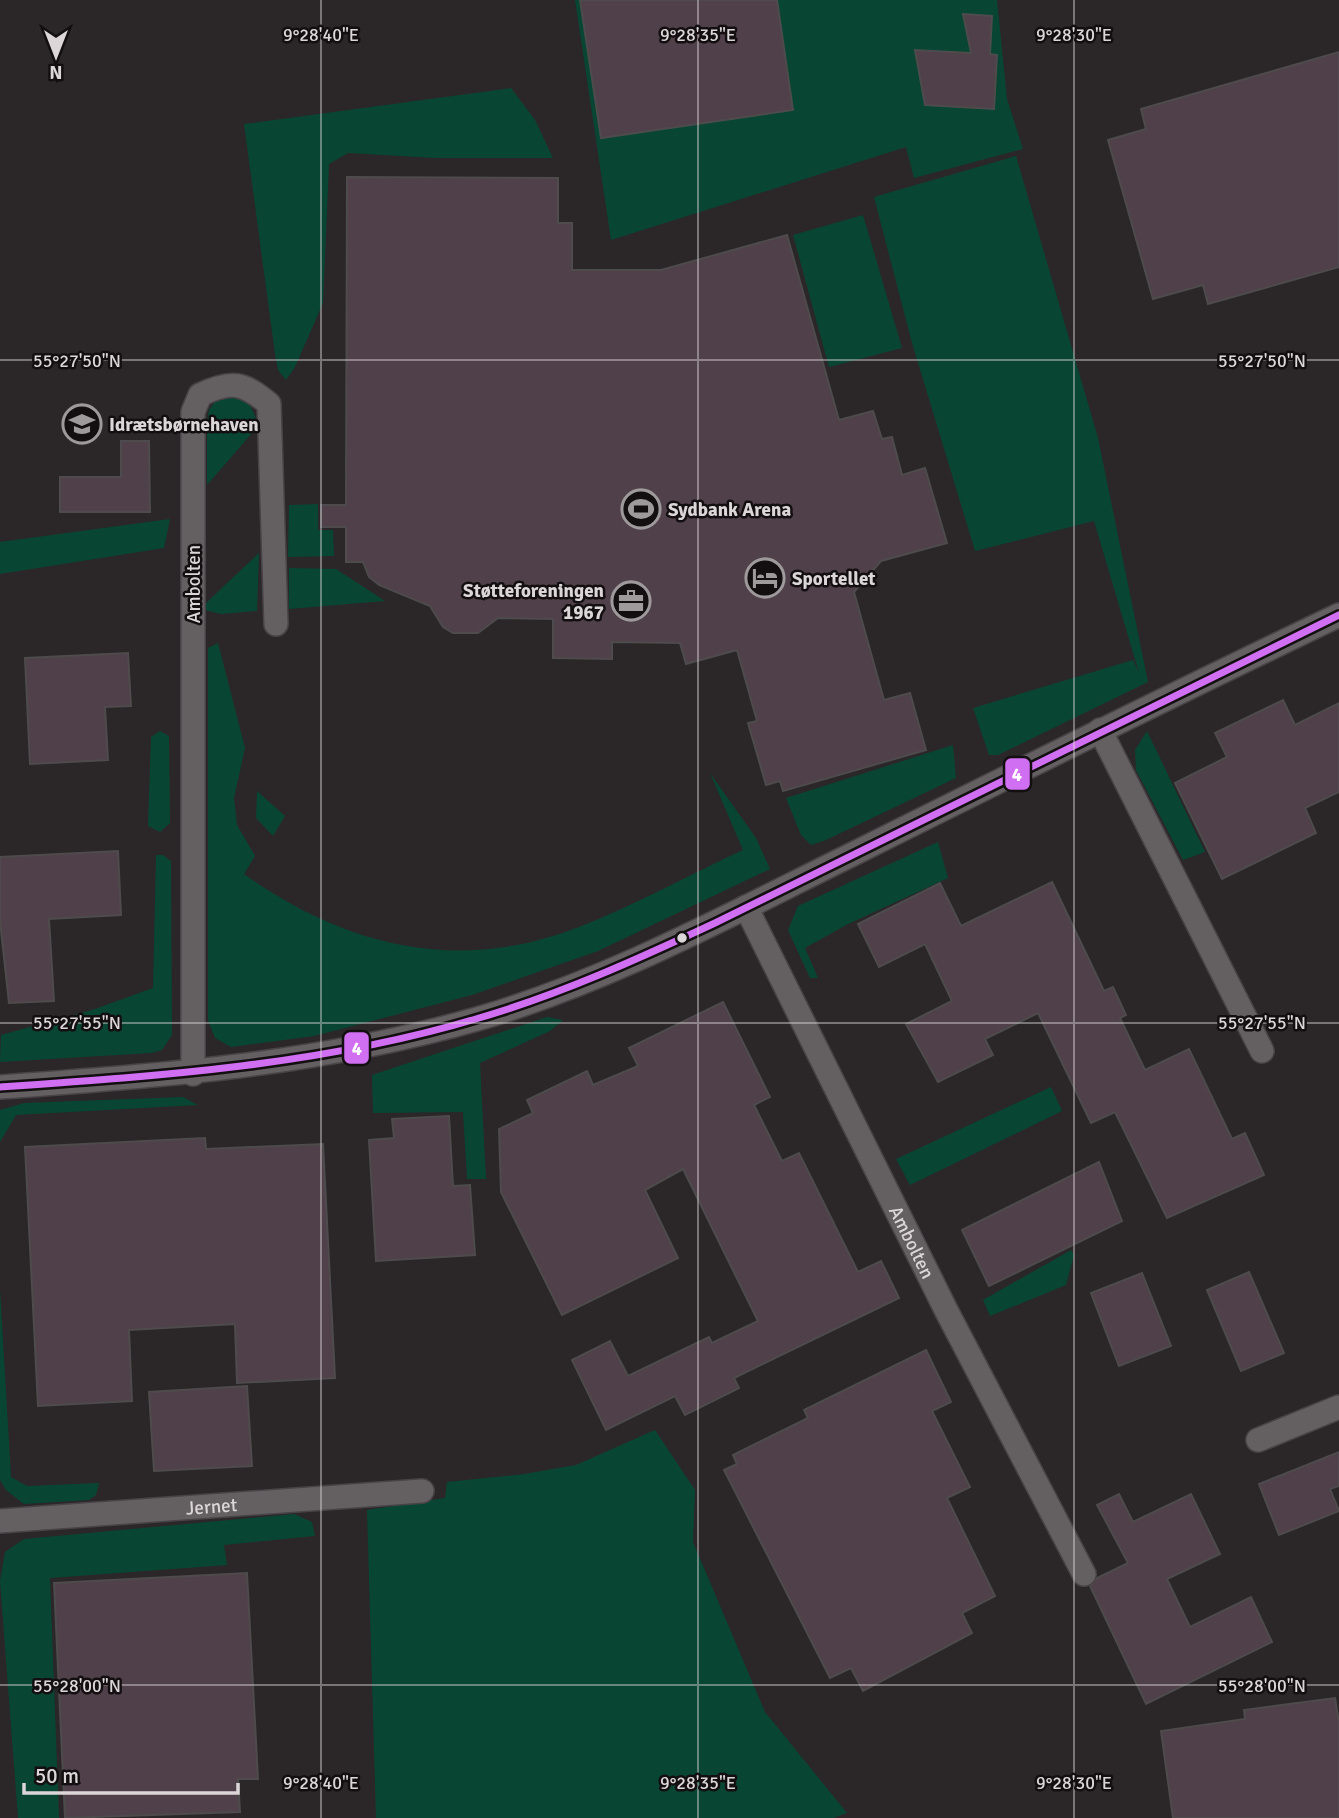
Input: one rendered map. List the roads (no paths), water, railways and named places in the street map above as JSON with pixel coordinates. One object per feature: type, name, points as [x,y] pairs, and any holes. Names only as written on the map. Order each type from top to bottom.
[{"type":"street","name":"Ambolten","points":[[193,1074],[193,412],[200,395],[221,384],[249,387],[269,404],[276,624]]},
{"type":"street","points":[[0,1087],[193,1074],[349,1051],[481,1018],[614,969],[746,907],[1100,730],[1339,615]]},
{"type":"street","points":[[1100,730],[1262,1051]]},
{"type":"street","name":"Ambolten","points":[[746,907],[946,1310],[1084,1574]]},
{"type":"street","points":[[1258,1440],[1339,1407]]},
{"type":"street","name":"Jernet","points":[[0,1521],[422,1492]]},
{"type":"place","name":"Idrætsbørnehaven","points":[[82,424]]},
{"type":"place","name":"Sydbank Arena","points":[[641,509]]},
{"type":"place","name":"Sportellet","points":[[765,578]]},
{"type":"place","name":"Støtteforeningen 1967","points":[[631,601]]}]
